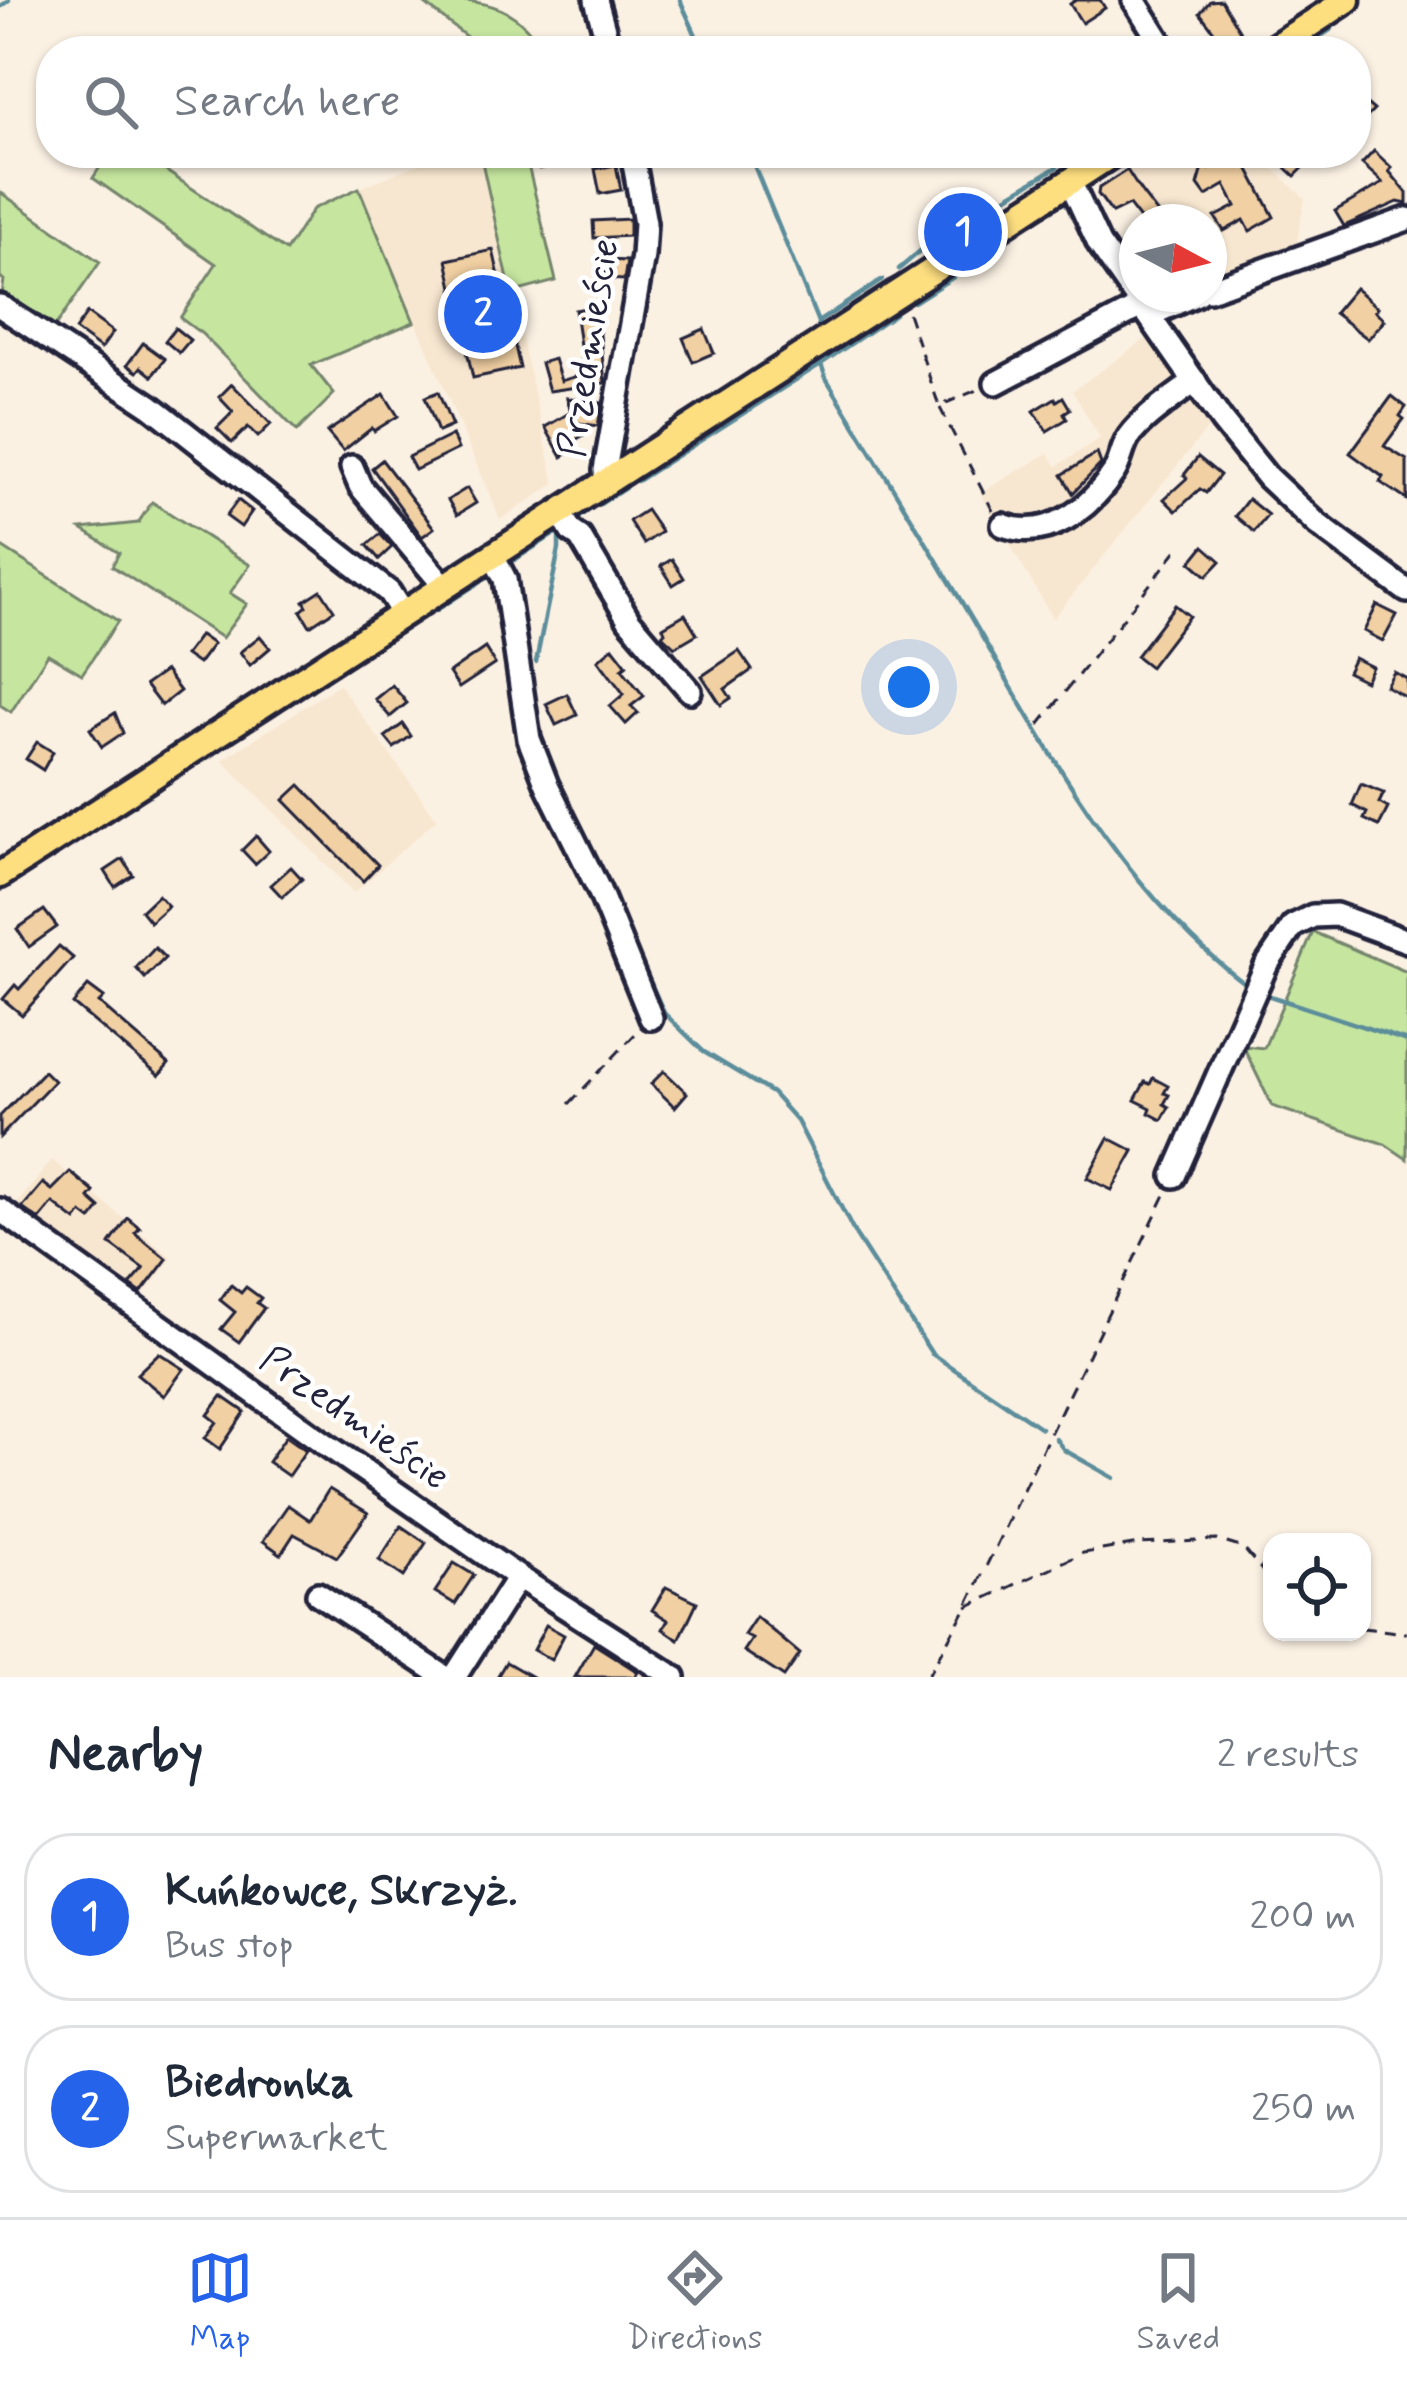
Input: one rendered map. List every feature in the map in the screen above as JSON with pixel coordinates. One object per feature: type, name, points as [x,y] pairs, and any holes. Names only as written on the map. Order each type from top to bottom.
[{"type":"main road","points":[[1292,36],[1347,0]]},
{"type":"main road","points":[[0,874],[1090,168]]},
{"type":"street","points":[[596,0],[606,36]]},
{"type":"street","points":[[1134,0],[1157,36]]},
{"type":"street","name":"Przedmieście","points":[[606,483],[643,256],[645,224],[635,168]]},
{"type":"street","points":[[1070,181],[1099,244],[1119,272]]},
{"type":"street","points":[[1227,284],[1407,219]]},
{"type":"street","points":[[0,306],[166,418],[389,592],[403,614]]},
{"type":"street","points":[[996,382],[1143,312]]},
{"type":"street","points":[[1148,312],[1267,477],[1317,524],[1407,591]]},
{"type":"street","points":[[1003,525],[1017,529],[1059,524],[1087,505],[1116,470],[1130,436],[1195,381]]},
{"type":"street","points":[[352,466],[360,486],[446,586]]},
{"type":"street","points":[[560,512],[571,531],[580,536],[629,620],[690,691]]},
{"type":"street","points":[[493,556],[505,579],[529,739],[607,908],[650,1018]]},
{"type":"street","points":[[1174,1176],[1266,966],[1284,936],[1303,920],[1325,914],[1349,918],[1407,941]]},
{"type":"street","name":"Przedmieście","points":[[0,1210],[518,1577],[674,1677]]},
{"type":"street","points":[[318,1594],[448,1677],[455,1676],[518,1577]]},
{"type":"path","points":[[896,294],[909,315],[939,406],[1003,525]]},
{"type":"path","points":[[939,406],[996,382]]},
{"type":"path","points":[[1039,724],[1181,544]]},
{"type":"path","points":[[569,1104],[650,1018]]},
{"type":"path","points":[[927,1677],[966,1608],[1174,1176]]},
{"type":"path","points":[[966,1608],[1083,1553],[1139,1544],[1217,1540],[1243,1548],[1263,1571]]},
{"type":"path","points":[[1371,1629],[1407,1633]]},
{"type":"shaded area","points":[[408,168],[483,168],[555,484],[500,520],[359,188]]},
{"type":"shaded area","points":[[1272,168],[1305,198],[1295,253],[1227,278],[1227,204],[1151,204],[1127,170]]},
{"type":"shaded area","points":[[1151,335],[1212,423],[1053,619],[980,493],[1048,453],[1057,466],[1100,438],[1072,391]]},
{"type":"shaded area","points":[[339,684],[437,819],[354,893],[222,760]]},
{"type":"shaded area","points":[[52,1160],[172,1258],[138,1301],[11,1211]]},
{"type":"green space","points":[[420,0],[493,6],[533,36],[465,36]]},
{"type":"green space","points":[[99,168],[162,168],[286,251],[313,209],[359,188],[414,322],[311,365],[334,394],[297,431],[202,334],[180,318],[216,264],[93,178]]},
{"type":"green space","points":[[483,168],[529,168],[556,281],[511,293]]},
{"type":"green space","points":[[0,192],[100,262],[45,341],[0,311],[4,280],[0,277]]},
{"type":"green space","points":[[152,502],[250,565],[230,593],[247,604],[222,638],[112,566],[119,553],[81,529],[138,523]]},
{"type":"green space","points":[[0,546],[118,621],[82,674],[48,654],[11,712],[0,705]]},
{"type":"green space","points":[[1313,932],[1407,972],[1407,1159],[1385,1144],[1272,1106],[1243,1046],[1264,1048]]},
{"type":"building","points":[[1100,0],[1105,8],[1082,23],[1070,4]]},
{"type":"building","points":[[1221,0],[1243,36],[1218,36],[1200,13],[1210,1]]},
{"type":"building","points":[[1374,151],[1392,168],[1389,171],[1407,193],[1407,204],[1398,202],[1344,226],[1335,211],[1383,183],[1366,168],[1371,168]]},
{"type":"building","points":[[617,168],[621,190],[600,194],[595,169]]},
{"type":"building","points":[[1203,168],[1248,168],[1274,217],[1250,231],[1244,220],[1227,229],[1227,211],[1236,206],[1225,185],[1206,196],[1198,185]]},
{"type":"building","points":[[1127,170],[1150,204],[1119,204],[1112,213],[1098,194],[1099,188]]},
{"type":"building","points":[[629,219],[629,236],[594,238],[593,221]]},
{"type":"building","points":[[493,250],[520,368],[473,378],[447,260]]},
{"type":"building","points":[[606,260],[627,261],[624,280],[605,279]]},
{"type":"building","points":[[1355,288],[1385,320],[1368,339],[1334,313]]},
{"type":"building","points":[[597,306],[605,383],[549,391],[541,363],[554,359],[561,381],[584,374],[575,310]]},
{"type":"building","points":[[87,313],[113,332],[101,349],[75,330]]},
{"type":"building","points":[[175,328],[190,340],[179,353],[165,341]]},
{"type":"building","points":[[704,329],[714,353],[693,362],[683,338]]},
{"type":"building","points":[[143,343],[165,359],[152,376],[141,367],[137,372],[127,365]]},
{"type":"building","points":[[232,384],[271,424],[258,437],[248,427],[232,443],[217,428],[233,412],[219,397]]},
{"type":"building","points":[[438,392],[452,426],[438,432],[425,397]]},
{"type":"building","points":[[384,394],[398,416],[372,428],[343,451],[327,432]]},
{"type":"building","points":[[1392,396],[1406,407],[1400,416],[1404,419],[1384,446],[1407,460],[1407,500],[1350,453]]},
{"type":"building","points":[[1063,397],[1070,409],[1064,413],[1067,419],[1047,431],[1034,411]]},
{"type":"building","points":[[567,398],[602,403],[598,426],[578,423],[584,435],[570,443],[574,450],[562,457],[545,427],[571,412]]},
{"type":"building","points":[[452,435],[458,449],[415,470],[408,457]]},
{"type":"building","points":[[1097,453],[1101,464],[1073,493],[1062,475]]},
{"type":"building","points":[[1198,457],[1220,475],[1206,493],[1200,489],[1176,511],[1164,499],[1187,478],[1184,475]]},
{"type":"building","points":[[382,460],[434,528],[422,537],[372,468]]},
{"type":"building","points":[[467,488],[476,503],[457,515],[448,500]]},
{"type":"building","points":[[1248,499],[1268,515],[1254,532],[1235,516]]},
{"type":"building","points":[[238,500],[252,511],[241,527],[226,516]]},
{"type":"building","points":[[646,510],[661,532],[644,544],[629,521]]},
{"type":"building","points":[[380,534],[392,547],[379,559],[367,545]]},
{"type":"building","points":[[1204,546],[1221,561],[1207,576],[1191,562]]},
{"type":"building","points":[[672,559],[684,578],[673,585],[661,566]]},
{"type":"building","points":[[321,590],[334,610],[310,626],[301,611],[307,606],[304,601]]},
{"type":"building","points":[[1175,605],[1189,616],[1150,667],[1136,656]]},
{"type":"building","points":[[1377,605],[1397,615],[1383,641],[1364,631]]},
{"type":"building","points":[[685,614],[697,634],[675,647],[662,635],[663,627]]},
{"type":"building","points":[[200,635],[213,644],[198,664],[185,655]]},
{"type":"building","points":[[260,636],[270,648],[250,665],[240,652]]},
{"type":"building","points":[[613,647],[627,665],[622,669],[644,696],[631,706],[638,713],[626,724],[610,706],[624,694],[598,660]]},
{"type":"building","points":[[485,648],[495,664],[459,688],[449,673]]},
{"type":"building","points":[[739,651],[752,670],[725,689],[731,698],[721,705],[702,676]]},
{"type":"building","points":[[1354,658],[1372,667],[1365,681],[1347,672]]},
{"type":"building","points":[[165,671],[180,691],[161,706],[145,685]]},
{"type":"building","points":[[1394,672],[1407,679],[1407,698],[1386,686]]},
{"type":"building","points":[[392,685],[407,703],[390,717],[375,699]]},
{"type":"building","points":[[567,694],[577,715],[556,725],[546,704]]},
{"type":"building","points":[[115,713],[123,733],[102,747],[90,729]]},
{"type":"building","points":[[403,724],[411,736],[394,748],[385,737]]},
{"type":"building","points":[[37,742],[53,752],[43,770],[26,759]]},
{"type":"building","points":[[1361,784],[1384,793],[1379,803],[1388,808],[1379,826],[1364,819],[1367,813],[1352,805]]},
{"type":"building","points":[[300,785],[378,865],[363,881],[284,800]]},
{"type":"building","points":[[256,836],[269,851],[255,864],[242,850]]},
{"type":"building","points":[[123,859],[133,875],[115,887],[105,871]]},
{"type":"building","points":[[291,867],[302,879],[282,897],[271,885]]},
{"type":"building","points":[[158,895],[168,906],[150,922],[141,911]]},
{"type":"building","points":[[44,910],[57,927],[29,947],[17,929]]},
{"type":"building","points":[[59,946],[73,958],[22,1015],[3,999],[15,985],[19,989]]},
{"type":"building","points":[[155,948],[165,958],[145,978],[136,968]]},
{"type":"building","points":[[88,986],[104,998],[99,1003],[169,1064],[159,1076],[73,1004]]},
{"type":"building","points":[[44,1071],[54,1081],[0,1137],[0,1116]]},
{"type":"building","points":[[664,1071],[687,1093],[675,1107],[651,1084]]},
{"type":"building","points":[[1153,1078],[1168,1086],[1164,1104],[1169,1107],[1162,1120],[1135,1100],[1145,1082],[1150,1084]]},
{"type":"building","points":[[1109,1138],[1134,1151],[1112,1190],[1087,1178]]},
{"type":"building","points":[[70,1172],[94,1192],[89,1198],[100,1208],[91,1220],[82,1213],[76,1221],[53,1203],[39,1220],[22,1208],[43,1183],[52,1190]]},
{"type":"building","points":[[128,1218],[140,1228],[135,1233],[167,1259],[141,1293],[130,1285],[144,1269],[110,1244]]},
{"type":"building","points":[[231,1285],[241,1293],[246,1287],[261,1298],[257,1303],[264,1308],[239,1342],[221,1329],[235,1312],[220,1300]]},
{"type":"building","points":[[159,1353],[184,1369],[164,1396],[137,1374]]},
{"type":"building","points":[[222,1396],[245,1412],[220,1449],[205,1438],[217,1422],[208,1415]]},
{"type":"building","points":[[286,1436],[306,1450],[288,1476],[268,1462]]},
{"type":"building","points":[[329,1489],[368,1513],[337,1557],[294,1534],[281,1554],[263,1541],[288,1505],[310,1520]]},
{"type":"building","points":[[401,1526],[426,1543],[404,1577],[379,1560]]},
{"type":"building","points":[[454,1563],[474,1575],[455,1604],[435,1592]]},
{"type":"building","points":[[666,1587],[697,1602],[679,1640],[663,1629],[668,1620],[652,1610]]},
{"type":"building","points":[[756,1617],[800,1654],[784,1677],[744,1651],[752,1639],[744,1635]]},
{"type":"building","points":[[546,1625],[564,1635],[551,1660],[533,1650]]},
{"type":"building","points":[[594,1644],[638,1672],[635,1677],[575,1677]]},
{"type":"building","points":[[506,1662],[532,1677],[497,1677]]},
{"type":"waterway","points":[[0,7],[9,0]]},
{"type":"waterway","points":[[680,0],[696,36]]},
{"type":"waterway","points":[[1322,36],[1332,29]]},
{"type":"waterway","points":[[755,168],[820,327]]},
{"type":"waterway","points":[[899,269],[933,240],[1055,168]]},
{"type":"waterway","points":[[1058,206],[1064,203]]},
{"type":"waterway","points":[[914,302],[955,276]]},
{"type":"waterway","points":[[818,322],[882,280]]},
{"type":"waterway","points":[[895,314],[821,364],[826,378],[1094,820],[1165,909],[1249,987]]},
{"type":"waterway","points":[[637,481],[819,365]]},
{"type":"waterway","points":[[600,504],[625,488]]},
{"type":"waterway","points":[[576,520],[588,511]]},
{"type":"waterway","points":[[508,564],[559,531]]},
{"type":"waterway","points":[[536,662],[559,531]]},
{"type":"waterway","points":[[435,611],[495,572]]},
{"type":"waterway","points":[[615,902],[664,1013],[704,1052],[772,1093],[797,1121],[856,1236],[932,1354],[1041,1428]]},
{"type":"waterway","points":[[1264,994],[1407,1041]]},
{"type":"waterway","points":[[1055,1438],[1064,1450],[1114,1478]]},
{"type":"place","name":"Kuńkowce, Skrzyż.","points":[[963,232]]},
{"type":"place","name":"Biedronka","points":[[483,314]]}]
